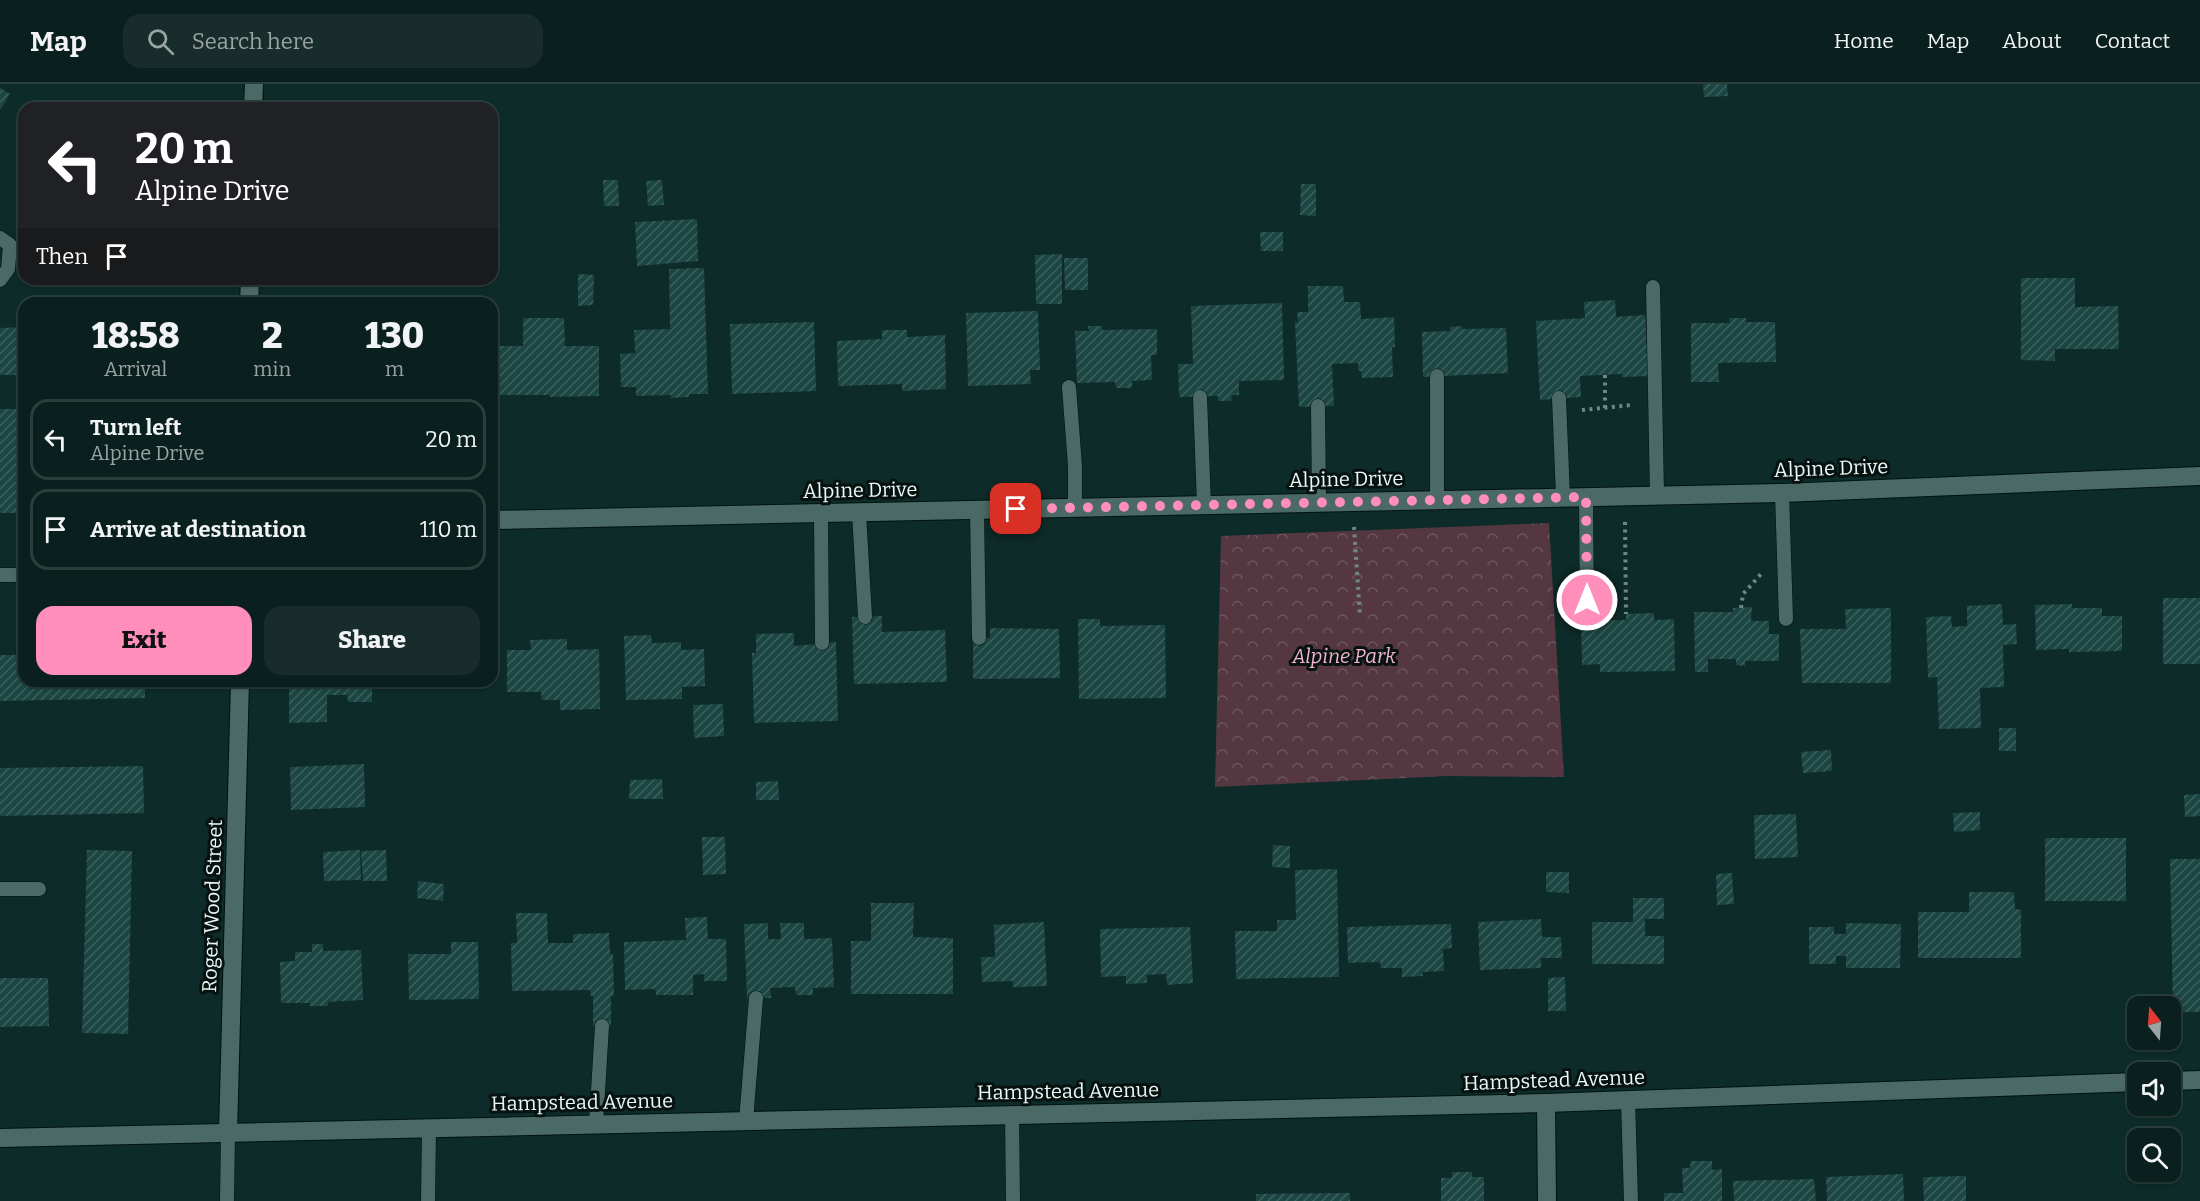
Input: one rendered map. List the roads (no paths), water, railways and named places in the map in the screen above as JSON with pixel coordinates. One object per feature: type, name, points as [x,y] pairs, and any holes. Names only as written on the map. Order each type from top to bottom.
[{"type":"street","points":[[254,84],[254,102]]},
{"type":"street","name":"Alpine Drive","points":[[498,520],[1782,493],[2200,476]]},
{"type":"street","name":"Roger Wood Street","points":[[228,1133],[240,687]]},
{"type":"street","points":[[2181,1081],[2200,1080]]},
{"type":"street","name":"Hampstead Avenue","points":[[0,1138],[1546,1103],[2127,1082]]},
{"type":"street","points":[[1546,1103],[1547,1201]]},
{"type":"lane","points":[[0,238],[10,245],[8,269],[0,280]]},
{"type":"lane","points":[[1653,287],[1656,495]]},
{"type":"lane","points":[[1437,376],[1437,500]]},
{"type":"lane","points":[[1069,387],[1075,466],[1075,508]]},
{"type":"lane","points":[[1200,397],[1204,505]]},
{"type":"lane","points":[[1560,405],[1563,497]]},
{"type":"lane","points":[[1318,406],[1319,503]]},
{"type":"lane","points":[[1782,493],[1786,619]]},
{"type":"lane","points":[[1586,497],[1587,621]]},
{"type":"lane","points":[[977,510],[978,638]]},
{"type":"lane","points":[[859,513],[865,617]]},
{"type":"lane","points":[[821,514],[822,643]]},
{"type":"lane","points":[[0,575],[18,575]]},
{"type":"lane","points":[[0,889],[39,889]]},
{"type":"lane","points":[[746,1121],[756,998]]},
{"type":"lane","points":[[596,1124],[602,1026]]},
{"type":"lane","points":[[1628,1100],[1631,1201]]},
{"type":"lane","points":[[1012,1115],[1013,1201]]},
{"type":"lane","points":[[428,1201],[429,1128]]},
{"type":"lane","points":[[227,1201],[228,1133]]},
{"type":"park label","name":"Alpine Park","points":[[1344,656]]}]
